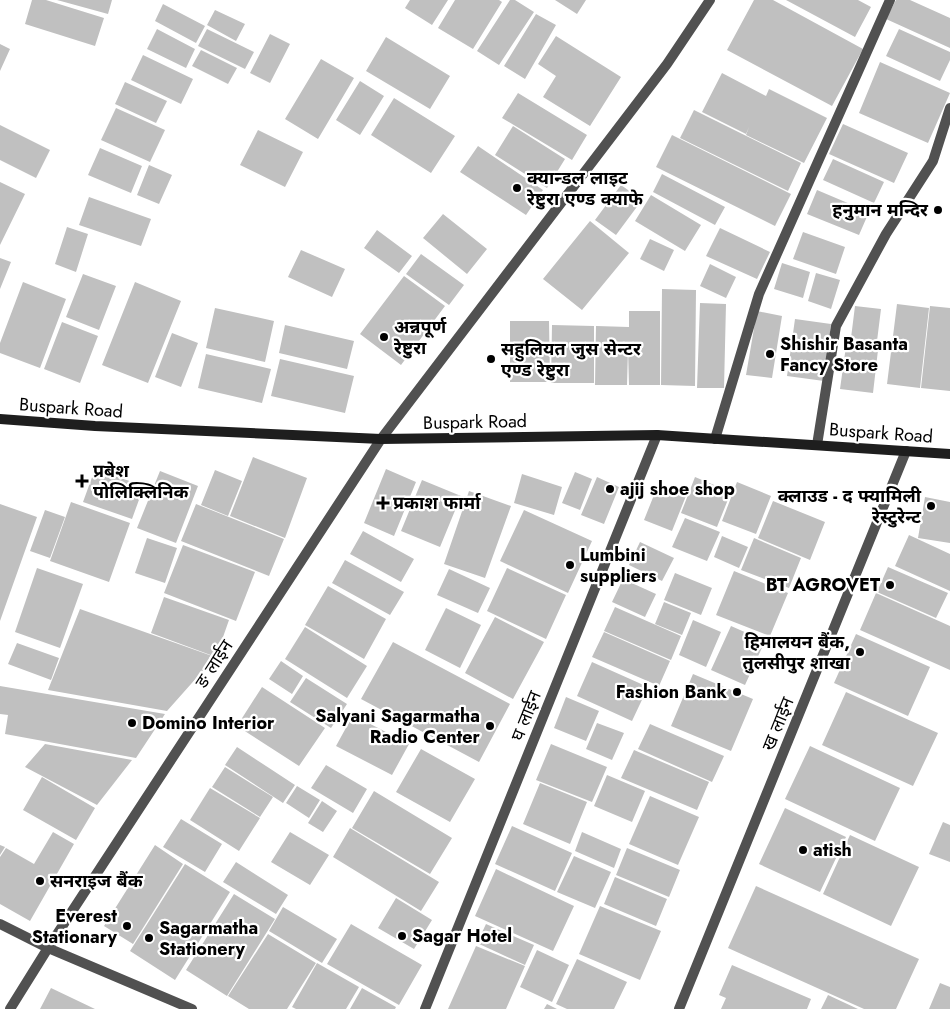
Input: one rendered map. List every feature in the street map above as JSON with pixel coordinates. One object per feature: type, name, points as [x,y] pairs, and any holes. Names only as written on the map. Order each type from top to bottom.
[{"type":"main road","name":"Buspark Road","points":[[0,419],[95,426],[381,439],[657,435],[950,454]]},
{"type":"street","name":"ङ लाईन","points":[[10,1009],[381,439],[667,64],[710,0]]},
{"type":"street","points":[[715,439],[759,294],[890,0]]},
{"type":"street","points":[[817,446],[836,326],[886,234],[932,161],[950,108]]},
{"type":"street","name":"घ लाईन","points":[[425,1009],[657,435]]},
{"type":"street","name":"ख लाईन","points":[[679,1009],[906,451]]},
{"type":"street","points":[[0,924],[48,948],[192,1009]]},
{"type":"building","points":[[32,0],[46,0],[104,18],[95,46],[25,24]]},
{"type":"building","points":[[57,0],[112,0],[108,14]]},
{"type":"building","points":[[410,0],[448,0],[432,25],[405,8]]},
{"type":"building","points":[[455,0],[499,0],[502,2],[473,49],[438,28]]},
{"type":"building","points":[[510,0],[515,0],[534,12],[499,65],[477,51]]},
{"type":"building","points":[[555,0],[586,0],[577,14]]},
{"type":"building","points":[[754,0],[773,0],[863,49],[832,106],[727,50]]},
{"type":"building","points":[[786,0],[858,0],[871,7],[855,37]]},
{"type":"building","points":[[896,0],[910,0],[950,18],[950,48],[886,19]]},
{"type":"building","points":[[163,4],[205,26],[196,43],[155,21]]},
{"type":"building","points":[[215,10],[245,24],[236,41],[207,25]]},
{"type":"building","points":[[536,14],[556,25],[525,79],[504,66]]},
{"type":"building","points":[[157,29],[195,49],[186,68],[147,49]]},
{"type":"building","points":[[207,29],[254,52],[245,69],[198,46]]},
{"type":"building","points":[[899,29],[950,52],[950,60],[940,81],[886,56]]},
{"type":"building","points":[[270,34],[290,44],[270,83],[250,73]]},
{"type":"building","points":[[556,36],[621,77],[590,126],[543,97],[556,76],[538,64]]},
{"type":"building","points":[[386,37],[450,76],[430,109],[366,71]]},
{"type":"building","points":[[0,44],[10,49],[0,71]]},
{"type":"building","points":[[201,50],[237,68],[228,84],[192,66]]},
{"type":"building","points":[[143,55],[193,79],[181,104],[131,80]]},
{"type":"building","points":[[321,59],[354,78],[318,139],[285,119]]},
{"type":"building","points":[[880,62],[950,93],[928,143],[859,113]]},
{"type":"building","points":[[722,73],[766,96],[769,89],[827,118],[804,163],[746,135],[749,127],[746,134],[702,112]]},
{"type":"building","points":[[360,81],[384,96],[360,135],[336,120]]},
{"type":"building","points":[[125,82],[167,101],[156,123],[115,104]]},
{"type":"building","points":[[518,93],[587,135],[572,160],[502,118]]},
{"type":"building","points":[[394,98],[455,136],[431,173],[371,135]]},
{"type":"building","points":[[116,108],[165,130],[150,162],[101,140]]},
{"type":"building","points":[[694,110],[801,163],[788,191],[680,138]]},
{"type":"building","points":[[843,124],[908,153],[894,183],[829,154]]},
{"type":"building","points":[[0,125],[50,150],[36,178],[0,160]]},
{"type":"building","points":[[513,126],[565,159],[547,188],[495,155]]},
{"type":"building","points":[[258,130],[303,152],[285,187],[240,165]]},
{"type":"building","points":[[672,135],[791,194],[775,226],[656,167]]},
{"type":"building","points":[[478,146],[543,190],[526,215],[460,172]]},
{"type":"building","points":[[100,148],[142,166],[131,193],[88,175]]},
{"type":"building","points":[[833,159],[884,182],[874,203],[823,180]]},
{"type":"building","points":[[149,165],[172,175],[159,204],[137,195]]},
{"type":"building","points":[[662,174],[725,207],[715,225],[653,192]]},
{"type":"building","points":[[0,182],[25,194],[0,245]]},
{"type":"building","points":[[621,185],[642,200],[616,235],[595,220]]},
{"type":"building","points":[[817,190],[869,212],[859,235],[807,214]]},
{"type":"building","points":[[651,195],[701,225],[685,251],[635,221]]},
{"type":"building","points":[[89,197],[151,219],[141,246],[79,225]]},
{"type":"building","points":[[443,214],[487,249],[467,274],[423,238]]},
{"type":"building","points":[[590,221],[629,253],[582,310],[543,279]]},
{"type":"building","points":[[67,227],[88,234],[76,272],[55,264]]},
{"type":"building","points":[[720,228],[770,252],[757,279],[706,256]]},
{"type":"building","points":[[377,230],[412,256],[399,273],[364,248]]},
{"type":"building","points":[[803,232],[845,247],[836,274],[793,259]]},
{"type":"building","points":[[650,239],[674,250],[664,271],[640,259]]},
{"type":"building","points":[[301,250],[345,269],[332,297],[288,277]]},
{"type":"building","points":[[421,254],[464,285],[449,305],[406,274]]},
{"type":"building","points":[[0,258],[11,262],[0,289]]},
{"type":"building","points":[[782,263],[810,272],[803,298],[774,289]]},
{"type":"building","points":[[710,264],[736,277],[726,298],[700,286]]},
{"type":"building","points":[[816,273],[840,280],[831,309],[808,301]]},
{"type":"building","points":[[83,274],[116,286],[99,330],[66,317]]},
{"type":"building","points":[[404,276],[445,306],[401,365],[360,334]]},
{"type":"building","points":[[23,282],[66,299],[40,368],[0,353],[0,343]]},
{"type":"building","points":[[135,282],[181,301],[148,383],[102,365]]},
{"type":"building","points":[[662,289],[696,290],[695,386],[661,385]]},
{"type":"building","points":[[700,303],[726,304],[724,388],[697,388]]},
{"type":"building","points":[[897,304],[929,308],[920,388],[887,384]]},
{"type":"building","points":[[855,306],[881,309],[877,341],[851,338]]},
{"type":"building","points":[[930,306],[950,308],[950,391],[921,388]]},
{"type":"building","points":[[215,308],[274,321],[265,362],[206,348]]},
{"type":"building","points":[[629,311],[660,311],[660,385],[629,385],[628,349],[627,385],[595,385],[596,326],[629,327]]},
{"type":"building","points":[[757,311],[782,316],[772,378],[746,375]]},
{"type":"building","points":[[795,319],[831,324],[824,381],[787,376]]},
{"type":"building","points":[[510,321],[549,321],[550,382],[510,382]]},
{"type":"building","points":[[62,322],[98,336],[80,383],[44,369]]},
{"type":"building","points":[[285,325],[354,341],[347,369],[279,353]]},
{"type":"building","points":[[552,325],[594,326],[594,383],[551,383]]},
{"type":"building","points":[[172,333],[198,343],[181,387],[155,377]]},
{"type":"building","points":[[846,346],[878,350],[873,393],[840,389]]},
{"type":"building","points":[[206,354],[271,369],[262,403],[198,388]]},
{"type":"building","points":[[280,359],[354,376],[345,413],[271,396]]},
{"type":"building","points":[[253,457],[307,478],[285,538],[230,516]]},
{"type":"building","points":[[95,469],[144,486],[132,519],[83,502]]},
{"type":"building","points":[[386,469],[416,482],[394,536],[364,523]]},
{"type":"building","points":[[215,470],[242,481],[228,516],[201,505]]},
{"type":"building","points":[[160,471],[198,486],[176,543],[137,528]]},
{"type":"building","points":[[575,472],[592,479],[580,510],[562,503]]},
{"type":"building","points":[[522,474],[562,487],[554,515],[514,503]]},
{"type":"building","points":[[597,477],[619,487],[604,524],[581,515]]},
{"type":"building","points":[[695,477],[731,492],[717,527],[681,513]]},
{"type":"building","points":[[422,480],[461,496],[440,547],[401,531]]},
{"type":"building","points":[[737,482],[771,496],[756,534],[722,521]]},
{"type":"building","points":[[658,485],[686,496],[672,531],[644,520]]},
{"type":"building","points":[[469,491],[511,506],[485,578],[444,564]]},
{"type":"building","points":[[925,497],[950,502],[950,543],[918,538]]},
{"type":"building","points":[[773,501],[825,522],[810,560],[758,538]]},
{"type":"building","points":[[71,502],[130,523],[109,582],[50,561]]},
{"type":"building","points":[[0,504],[37,517],[0,621]]},
{"type":"building","points":[[196,504],[284,539],[269,576],[181,541]]},
{"type":"building","points":[[45,510],[65,517],[50,558],[30,551]]},
{"type":"building","points":[[524,510],[592,541],[568,593],[500,561]]},
{"type":"building","points":[[685,518],[720,532],[707,561],[672,547]]},
{"type":"building","points":[[363,531],[414,559],[401,582],[350,554]]},
{"type":"building","points":[[909,535],[950,554],[950,591],[895,566]]},
{"type":"building","points":[[722,536],[748,547],[739,568],[714,557]]},
{"type":"building","points":[[147,538],[177,548],[165,583],[135,573]]},
{"type":"building","points":[[754,538],[801,558],[789,588],[741,570]]},
{"type":"building","points":[[640,542],[674,558],[662,581],[629,565]]},
{"type":"building","points":[[183,545],[255,572],[236,621],[164,593]]},
{"type":"building","points":[[345,560],[404,592],[390,615],[332,583]]},
{"type":"building","points":[[888,567],[948,593],[936,618],[877,592]]},
{"type":"building","points":[[37,568],[83,584],[60,648],[15,632]]},
{"type":"building","points":[[507,568],[566,595],[546,639],[487,611]]},
{"type":"building","points":[[449,569],[490,588],[478,613],[437,595]]},
{"type":"building","points":[[734,571],[788,593],[770,636],[716,615]]},
{"type":"building","points":[[675,573],[712,588],[701,615],[664,600]]},
{"type":"building","points":[[623,579],[656,594],[645,617],[612,602]]},
{"type":"building","points":[[328,586],[386,619],[364,659],[305,625]]},
{"type":"building","points":[[876,593],[950,626],[950,670],[860,630]]},
{"type":"building","points":[[164,597],[229,620],[216,657],[151,633]]},
{"type":"building","points":[[664,602],[691,613],[682,635],[655,624]]},
{"type":"building","points":[[615,607],[681,636],[671,660],[604,631]]},
{"type":"building","points":[[446,608],[481,625],[460,668],[425,650]]},
{"type":"building","points":[[80,609],[215,657],[167,711],[48,690]]},
{"type":"building","points":[[495,617],[544,642],[513,699],[465,673]]},
{"type":"building","points":[[693,620],[721,632],[706,667],[679,655]]},
{"type":"building","points":[[731,626],[765,641],[745,685],[711,670]]},
{"type":"building","points":[[305,627],[367,666],[347,698],[285,659]]},
{"type":"building","points":[[604,632],[670,661],[659,686],[592,657]]},
{"type":"building","points":[[856,634],[930,667],[908,716],[834,683]]},
{"type":"building","points":[[393,642],[510,704],[479,762],[361,699]]},
{"type":"building","points":[[17,643],[59,658],[51,680],[8,664]]},
{"type":"building","points":[[281,661],[303,676],[292,694],[269,679]]},
{"type":"building","points":[[592,662],[648,687],[632,721],[577,696]]},
{"type":"building","points":[[693,674],[753,699],[731,751],[671,726]]},
{"type":"building","points":[[306,678],[347,704],[331,728],[290,702]]},
{"type":"building","points":[[0,686],[165,714],[136,758],[5,734],[8,715],[0,714]]},
{"type":"building","points":[[262,687],[325,728],[299,766],[237,726]]},
{"type":"building","points":[[846,692],[938,733],[913,786],[822,745]]},
{"type":"building","points":[[566,697],[599,711],[586,741],[554,728]]},
{"type":"building","points":[[353,715],[409,744],[392,775],[336,746]]},
{"type":"building","points":[[597,723],[624,733],[612,760],[586,749]]},
{"type":"building","points":[[650,724],[724,756],[712,782],[638,749]]},
{"type":"building","points":[[45,744],[132,760],[97,805],[25,767]]},
{"type":"building","points":[[551,744],[607,767],[592,802],[536,780]]},
{"type":"building","points":[[810,746],[900,788],[875,841],[785,799]]},
{"type":"building","points":[[237,747],[295,785],[283,803],[225,765]]},
{"type":"building","points":[[421,749],[475,779],[450,822],[396,792]]},
{"type":"building","points":[[634,750],[709,782],[697,810],[621,778]]},
{"type":"building","points":[[326,765],[367,789],[353,813],[311,788]]},
{"type":"building","points":[[225,767],[273,797],[260,817],[212,787]]},
{"type":"building","points":[[607,775],[645,791],[632,822],[594,806]]},
{"type":"building","points":[[42,777],[95,808],[76,840],[23,810]]},
{"type":"building","points":[[540,783],[587,802],[570,844],[523,824]]},
{"type":"building","points":[[297,786],[320,800],[309,818],[286,803]]},
{"type":"building","points":[[210,788],[260,818],[239,851],[190,820]]},
{"type":"building","points":[[374,791],[452,838],[430,874],[352,828]]},
{"type":"building","points":[[650,796],[699,817],[678,865],[629,844]]},
{"type":"building","points":[[322,801],[337,811],[323,832],[308,823]]},
{"type":"building","name":"atish","points":[[785,808],[846,837],[820,892],[759,864]]},
{"type":"building","points":[[181,819],[222,844],[205,872],[163,847]]},
{"type":"building","points":[[943,822],[950,825],[950,862],[929,854]]},
{"type":"building","points":[[512,826],[572,853],[555,891],[495,864]]},
{"type":"building","points":[[350,828],[439,882],[421,911],[333,857]]},
{"type":"building","points":[[53,832],[74,844],[30,921],[0,904],[0,857],[6,848],[34,864]]},
{"type":"building","points":[[290,832],[329,855],[310,885],[271,862]]},
{"type":"building","points":[[582,832],[621,849],[614,868],[575,851]]},
{"type":"building","points":[[850,835],[919,867],[891,926],[823,894]]},
{"type":"building","points":[[0,845],[5,847],[0,855]]},
{"type":"building","points":[[155,845],[183,864],[133,944],[104,926]]},
{"type":"building","points":[[627,848],[680,870],[669,897],[616,875]]},
{"type":"building","points":[[574,856],[611,872],[595,908],[557,892]]},
{"type":"building","points":[[236,862],[288,895],[276,914],[223,882]]},
{"type":"building","points":[[185,864],[230,892],[175,980],[130,951]]},
{"type":"building","points":[[496,869],[574,906],[553,951],[475,916]]},
{"type":"building","points":[[615,877],[667,899],[656,926],[604,904]]},
{"type":"building","points":[[756,886],[919,959],[896,1009],[864,1009],[728,948]]},
{"type":"building","points":[[234,894],[275,919],[227,996],[186,970]]},
{"type":"building","points":[[396,898],[432,920],[414,949],[378,928]]},
{"type":"building","points":[[600,906],[661,931],[640,980],[579,954]]},
{"type":"building","points":[[283,907],[337,939],[322,963],[269,931]]},
{"type":"building","points":[[351,924],[422,965],[399,1005],[327,964]]},
{"type":"building","points":[[486,924],[534,945],[525,965],[477,943]]},
{"type":"building","points":[[268,934],[316,963],[287,1009],[249,1009],[228,996]]},
{"type":"building","points":[[476,946],[525,966],[506,1009],[448,1009]]},
{"type":"building","points":[[537,950],[569,965],[552,1002],[520,987]]},
{"type":"building","points":[[577,959],[627,982],[614,1009],[567,1009],[556,1004]]},
{"type":"building","points":[[317,963],[359,987],[346,1009],[296,1009],[292,1007]]},
{"type":"building","points":[[732,965],[811,999],[807,1009],[721,1009],[726,998],[719,995]]},
{"type":"building","points":[[940,983],[950,987],[950,1009],[929,1009]]},
{"type":"building","points":[[51,988],[95,1009],[40,1009]]},
{"type":"building","points":[[362,988],[396,1007],[395,1009],[350,1009]]},
{"type":"building","points":[[828,995],[858,1009],[821,1009]]},
{"type":"building","points":[[547,1004],[557,1009],[544,1009]]},
{"type":"place","name":"क्यान्डल लाइट रेष्टुरा एण्ड क्याफे","points":[[517,188]]},
{"type":"place","name":"हनुमान मन्दिर","points":[[938,210]]},
{"type":"place","name":"अन्नपूर्ण रेष्टुरा","points":[[384,337]]},
{"type":"place","name":"Shishir Basanta Fancy Store","points":[[770,354]]},
{"type":"place","name":"सहुलियत जुस सेन्टर एण्ड रेष्टुरा","points":[[491,359]]},
{"type":"place","name":"प्रबेश पोलिक्लिनिक","points":[[82,481]]},
{"type":"place","name":"ajij shoe shop","points":[[610,489]]},
{"type":"place","name":"प्रकाश फार्मा","points":[[383,503]]},
{"type":"place","name":"क्लाउड - द फ्यामिली रेस्टुरेन्ट","points":[[931,506]]},
{"type":"place","name":"Lumbini suppliers","points":[[570,565]]},
{"type":"place","name":"BT AGROVET","points":[[890,585]]},
{"type":"place","name":"हिमालयन बैंक, तुलसीपुर शाखा","points":[[860,652]]},
{"type":"place","name":"Fashion Bank","points":[[737,692]]},
{"type":"place","name":"Domino Interior","points":[[132,723]]},
{"type":"place","name":"Salyani Sagarmatha Radio Center","points":[[490,726]]},
{"type":"place","name":"atish","points":[[803,850]]},
{"type":"place","name":"सनराइज बैंक","points":[[40,881]]},
{"type":"place","name":"Everest Stationary","points":[[127,926]]},
{"type":"place","name":"Sagar Hotel","points":[[402,936]]},
{"type":"place","name":"Sagarmatha Stationery","points":[[149,938]]}]
